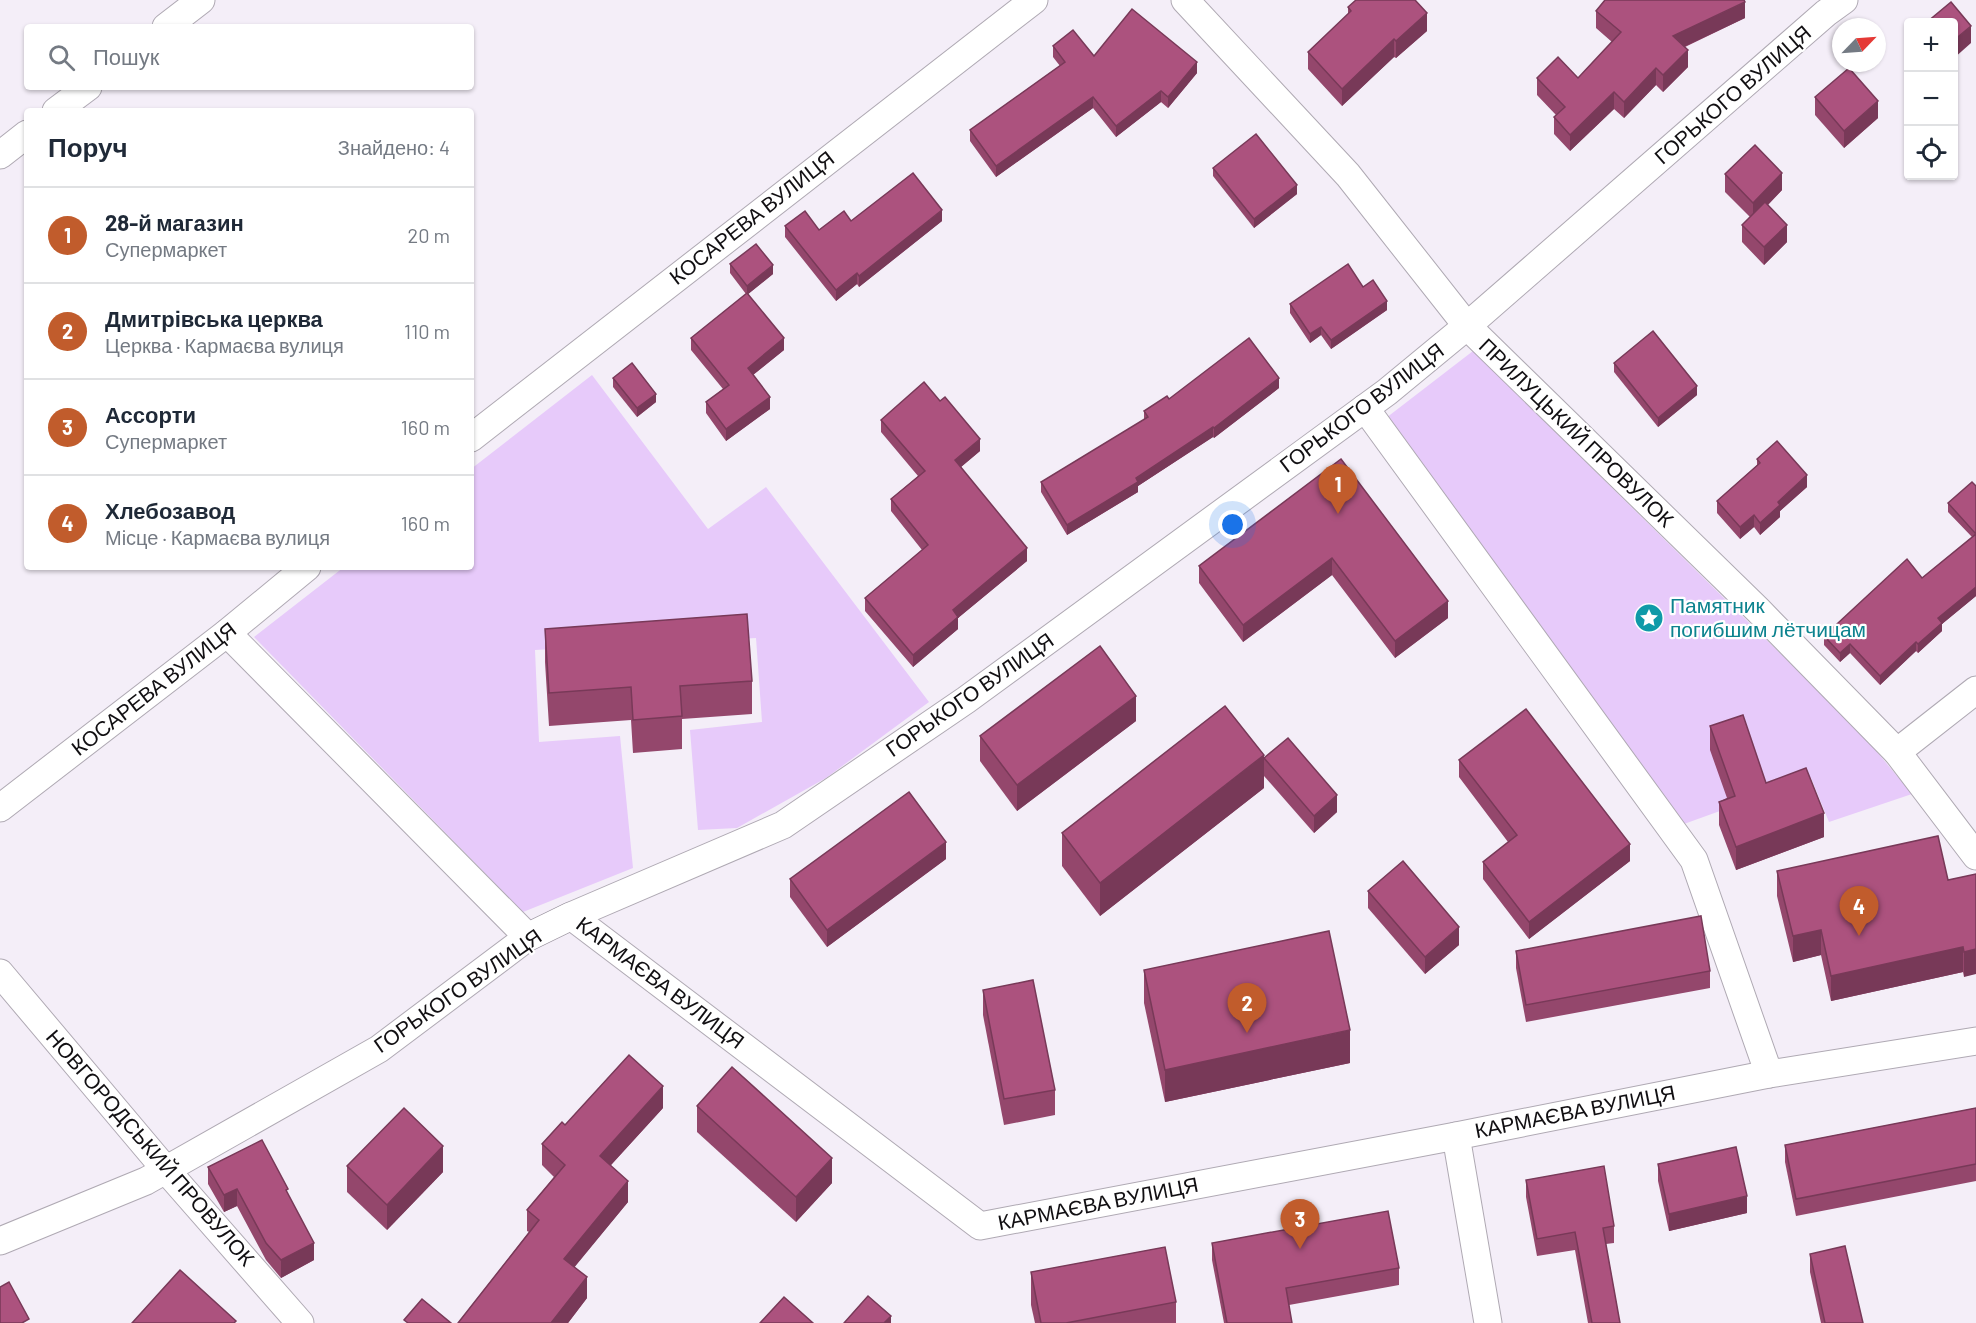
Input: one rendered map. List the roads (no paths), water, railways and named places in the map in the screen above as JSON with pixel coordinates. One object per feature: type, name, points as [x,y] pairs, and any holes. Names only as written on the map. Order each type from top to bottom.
[{"type":"street","points":[[170,24],[201,0]]},
{"type":"street","name":"КОСАРЕВА ВУЛИЦЯ","points":[[474,436],[1034,0]]},
{"type":"street","name":"ПРИЛУЦЬКИЙ ПРОВУЛОК","points":[[1185,0],[1348,175],[1467,326],[1758,610],[1897,752],[1976,856]]},
{"type":"street","name":"ГОРЬКОГО ВУЛИЦЯ","points":[[0,1241],[146,1181],[379,1048],[528,937],[571,916],[783,825],[966,700],[1387,392],[1467,326],[1826,13],[1844,0]]},
{"type":"street","points":[[60,108],[84,90]]},
{"type":"street","points":[[0,155],[24,136]]},
{"type":"street","points":[[1365,408],[1694,860],[1769,1074]]},
{"type":"street","name":"КОСАРЕВА ВУЛИЦЯ","points":[[0,808],[227,633],[303,570]]},
{"type":"street","points":[[227,633],[528,937]]},
{"type":"street","points":[[1897,752],[1976,690]]},
{"type":"street","name":"КАРМАЄВА ВУЛИЦЯ","points":[[571,916],[980,1226],[1769,1074],[1976,1041]]},
{"type":"street","name":"НОВГОРОДСЬКИЙ ПРОВУЛОК","points":[[0,973],[166,1170],[300,1323]]},
{"type":"street","points":[[1456,1136],[1488,1323]]},
{"type":"place","name":"28-й магазин","points":[[1338,514]]},
{"type":"place","name":"Памятник погибшим лётчицам","points":[[1649,618]]},
{"type":"place","name":"Хлебозавод","points":[[1859,936]]},
{"type":"place","name":"Дмитрівська церква","points":[[1247,1033]]},
{"type":"place","name":"Ассорти","points":[[1300,1249]]}]
